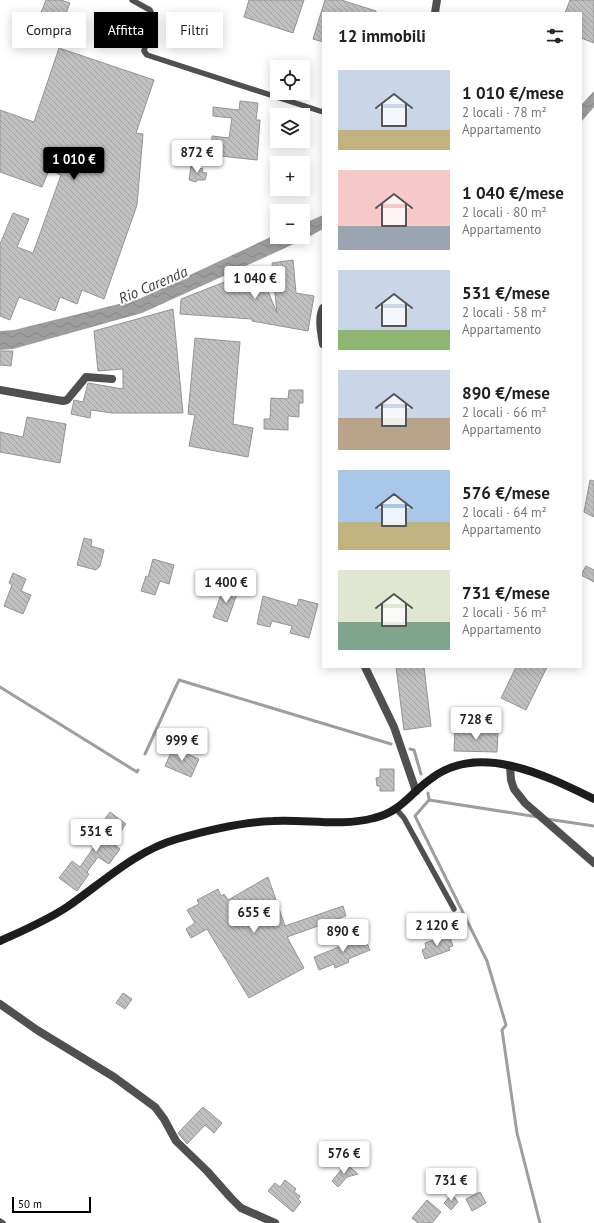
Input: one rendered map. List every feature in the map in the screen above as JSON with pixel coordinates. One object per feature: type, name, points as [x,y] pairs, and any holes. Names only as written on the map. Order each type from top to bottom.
[{"type":"main road","points":[[0,941],[50,918],[131,860],[175,839],[240,823],[274,820],[350,822],[373,818],[396,809],[444,769],[454,765],[468,762],[510,766],[550,778],[594,799]]},
{"type":"street","points":[[435,12],[437,0]]},
{"type":"street","points":[[322,310],[320,329],[322,339]]},
{"type":"street","points":[[0,390],[63,401],[67,400],[86,377],[112,379]]},
{"type":"street","points":[[365,668],[394,727],[416,791]]},
{"type":"street","points":[[510,766],[511,780],[514,789],[525,803],[594,863]]},
{"type":"street","points":[[0,1004],[36,1030],[114,1077],[155,1107],[164,1119],[176,1142],[207,1171],[241,1208],[275,1223]]},
{"type":"lane","points":[[132,0],[150,10],[154,16],[145,44],[144,51],[147,55],[322,112]]},
{"type":"lane","points":[[396,809],[404,818],[454,909]]},
{"type":"water","points":[[594,91],[594,107],[582,121],[582,104]]},
{"type":"water","points":[[322,215],[322,230],[310,236],[310,221]]},
{"type":"water","points":[[270,237],[270,244],[294,244],[142,313],[13,349],[0,350],[0,331],[14,330],[139,299]]},
{"type":"building","points":[[46,0],[61,0],[70,3],[66,12],[41,12]]},
{"type":"building","points":[[249,0],[304,0],[293,33],[244,17]]},
{"type":"building","points":[[325,0],[341,0],[376,11],[322,12],[322,42],[313,39]]},
{"type":"building","points":[[570,0],[594,0],[594,43],[582,38],[582,12],[565,12]]},
{"type":"building","points":[[59,48],[154,80],[136,133],[143,134],[137,205],[104,299],[82,290],[77,304],[60,297],[55,311],[19,297],[10,320],[0,316],[0,244],[13,213],[29,219],[17,247],[33,253],[61,175],[49,170],[42,187],[0,172],[0,110],[34,122]]},
{"type":"building","points":[[240,101],[258,103],[256,120],[260,120],[257,160],[211,155],[212,136],[229,138],[232,118],[213,116],[213,107],[239,110]]},
{"type":"building","points":[[191,166],[203,169],[202,172],[207,173],[205,180],[197,180],[196,182],[189,180]]},
{"type":"building","points":[[293,260],[296,293],[314,296],[308,331],[252,321],[252,319],[180,314],[181,299],[250,272],[249,270],[258,267],[277,313],[272,263]]},
{"type":"building","points":[[173,309],[183,413],[112,413],[91,410],[90,418],[71,414],[74,400],[83,402],[88,383],[123,389],[123,369],[98,371],[94,331]]},
{"type":"building","points":[[195,338],[240,342],[233,424],[253,428],[248,457],[189,446],[195,415],[188,414]]},
{"type":"building","points":[[0,351],[13,351],[11,366],[0,365]]},
{"type":"building","points":[[289,390],[303,390],[303,403],[299,403],[299,417],[288,416],[288,430],[264,429],[264,419],[270,419],[271,398],[288,399]]},
{"type":"building","points":[[27,417],[66,424],[60,463],[0,452],[0,432],[23,437]]},
{"type":"building","points":[[590,480],[594,481],[594,517],[584,512]]},
{"type":"building","points":[[84,538],[92,540],[91,546],[104,550],[100,566],[96,570],[77,565]]},
{"type":"building","points":[[153,559],[174,565],[169,584],[160,581],[155,595],[141,591],[146,576],[148,577]]},
{"type":"building","points":[[586,566],[594,570],[594,582],[582,576]]},
{"type":"building","points":[[13,573],[26,579],[21,591],[31,595],[23,614],[4,606],[12,585],[9,583]]},
{"type":"building","points":[[224,586],[238,591],[227,622],[213,617]]},
{"type":"building","points":[[263,596],[297,606],[299,599],[318,604],[309,638],[290,633],[292,626],[272,621],[270,627],[257,624]]},
{"type":"building","points":[[396,668],[424,668],[431,726],[404,730]]},
{"type":"building","points":[[516,668],[547,668],[526,710],[501,698]]},
{"type":"building","points":[[455,730],[498,731],[497,752],[454,751]]},
{"type":"building","points":[[173,748],[199,759],[191,777],[165,766]]},
{"type":"building","points":[[380,769],[394,769],[394,791],[380,791],[380,786],[377,786],[376,778],[380,777]]},
{"type":"building","points":[[110,812],[126,824],[112,843],[120,849],[109,864],[98,857],[87,872],[89,874],[77,891],[59,878],[72,861],[80,867],[105,831],[99,827]]},
{"type":"building","points":[[268,877],[285,926],[343,906],[346,916],[287,937],[304,968],[249,998],[207,929],[191,938],[186,929],[195,923],[187,910],[199,904],[197,900],[218,889],[221,896],[224,894],[228,900]]},
{"type":"building","points":[[362,931],[370,950],[348,959],[349,962],[335,968],[334,964],[319,970],[314,957],[354,941],[352,935]]},
{"type":"building","points":[[449,935],[453,946],[449,947],[450,950],[425,959],[422,950],[426,948],[425,943]]},
{"type":"building","points":[[123,993],[132,999],[125,1009],[116,1003]]},
{"type":"building","points":[[203,1107],[222,1123],[214,1133],[205,1125],[187,1144],[178,1133]]},
{"type":"building","points":[[346,1164],[358,1174],[347,1177],[338,1187],[332,1181]]},
{"type":"building","points":[[285,1180],[296,1189],[294,1192],[300,1196],[298,1199],[301,1202],[293,1212],[268,1191],[275,1183],[280,1187]]},
{"type":"building","points":[[480,1192],[486,1203],[472,1211],[466,1199]]},
{"type":"building","points":[[452,1194],[458,1202],[451,1210],[444,1203]]},
{"type":"building","points":[[427,1200],[441,1212],[432,1223],[418,1223],[412,1218]]},
{"type":"waterway","points":[[145,754],[179,680],[391,744]]},
{"type":"waterway","points":[[0,687],[137,772],[138,770]]},
{"type":"waterway","name":"Rio Carenda","points":[[410,749],[414,750],[421,774]]},
{"type":"waterway","name":"Rio Carenda","points":[[428,793],[429,800]]},
{"type":"waterway","points":[[429,800],[415,816],[487,961],[506,1025],[502,1030],[517,1133],[540,1223]]},
{"type":"waterway","points":[[429,800],[538,817]]},
{"type":"waterway","points":[[547,819],[594,826]]}]
